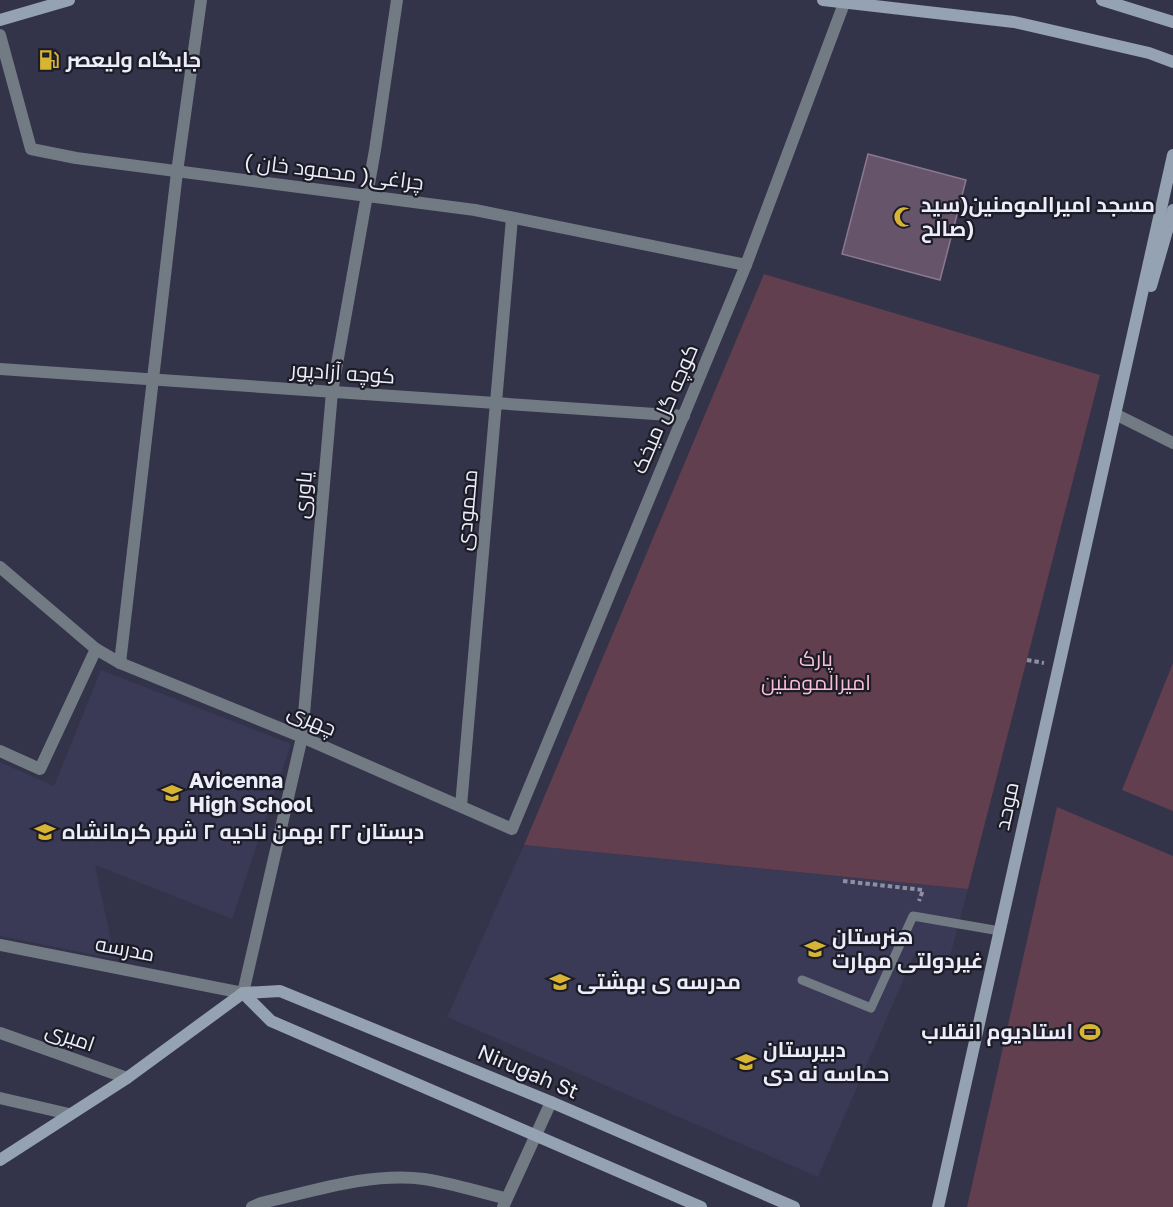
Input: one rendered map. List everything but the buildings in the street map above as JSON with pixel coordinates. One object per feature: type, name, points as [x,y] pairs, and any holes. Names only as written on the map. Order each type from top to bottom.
[{"type":"street","points":[[0,20],[69,0]]},
{"type":"street","points":[[120,663],[177,172],[201,0]]},
{"type":"street","name":"یاوری","points":[[243,993],[302,737],[332,392],[375,150],[397,0]]},
{"type":"street","points":[[823,0],[1014,22],[1149,53],[1173,62]]},
{"type":"street","points":[[1102,0],[1173,22]]},
{"type":"street","name":"کوچه گل میخک","points":[[512,829],[746,265],[846,1]]},
{"type":"street","name":"چراغی( محمود خان )","points":[[0,35],[31,148],[76,158],[476,210],[746,265]]},
{"type":"street","points":[[1115,414],[1173,155]]},
{"type":"street","points":[[1115,414],[1173,210]]},
{"type":"street","name":"محمودی","points":[[461,807],[512,218]]},
{"type":"street","name":"کوچه آزادپور","points":[[0,369],[684,416]]},
{"type":"street","points":[[1115,414],[1173,443]]},
{"type":"street","name":"موحد","points":[[938,1207],[1115,414]]},
{"type":"street","name":"چهری","points":[[0,567],[96,649],[120,663],[302,737],[512,829]]},
{"type":"street","points":[[0,751],[40,769],[96,649]]},
{"type":"street","name":"مدرسه","points":[[0,945],[243,993]]},
{"type":"street","name":"Nirugah St","points":[[243,993],[280,991],[551,1102],[794,1207]]},
{"type":"street","points":[[0,1160],[128,1078],[243,993],[271,1021],[701,1207]]},
{"type":"street","name":"امیری","points":[[0,1033],[128,1078]]},
{"type":"street","points":[[0,1098],[69,1114]]},
{"type":"street","points":[[252,1207],[365,1180],[402,1178],[425,1179],[504,1203],[551,1102]]},
{"type":"lane","points":[[802,980],[871,1008],[913,916],[1000,932]]},
{"type":"path","points":[[843,881],[923,890],[913,916]]},
{"type":"shaded area","name":"Avicenna High School","points":[[101,670],[291,744],[232,919],[95,865],[115,959],[0,936],[0,762],[54,786]]},
{"type":"shaded area","points":[[524,845],[968,889],[949,960],[916,951],[818,1177],[447,1017]]},
{"type":"green space","name":"پارک امیرالمومنین","points":[[764,274],[1100,375],[968,889],[524,845]]},
{"type":"green space","points":[[1173,663],[1173,811],[1122,790]]},
{"type":"green space","name":"استادیوم انقلاب","points":[[1057,807],[1173,856],[1173,1207],[967,1207]]},
{"type":"place","name":"جایگاه ولیعصر","points":[[49,60]]},
{"type":"place","name":"مسجد امیرالمومنین(سید صالح)","points":[[904,217]]},
{"type":"place","name":"Avicenna High School","points":[[172,793]]},
{"type":"place","name":"دبستان ۲۲ بهمن ناحیه ۲ شهر کرمانشاه","points":[[45,832]]},
{"type":"place","name":"هنرستان غیردولتی مهارت","points":[[815,949]]},
{"type":"place","name":"مدرسه ی بهشتی","points":[[560,982]]},
{"type":"place","name":"استادیوم انقلاب","points":[[1090,1032]]},
{"type":"place","name":"دبیرستان حماسه نه دی","points":[[746,1062]]}]
